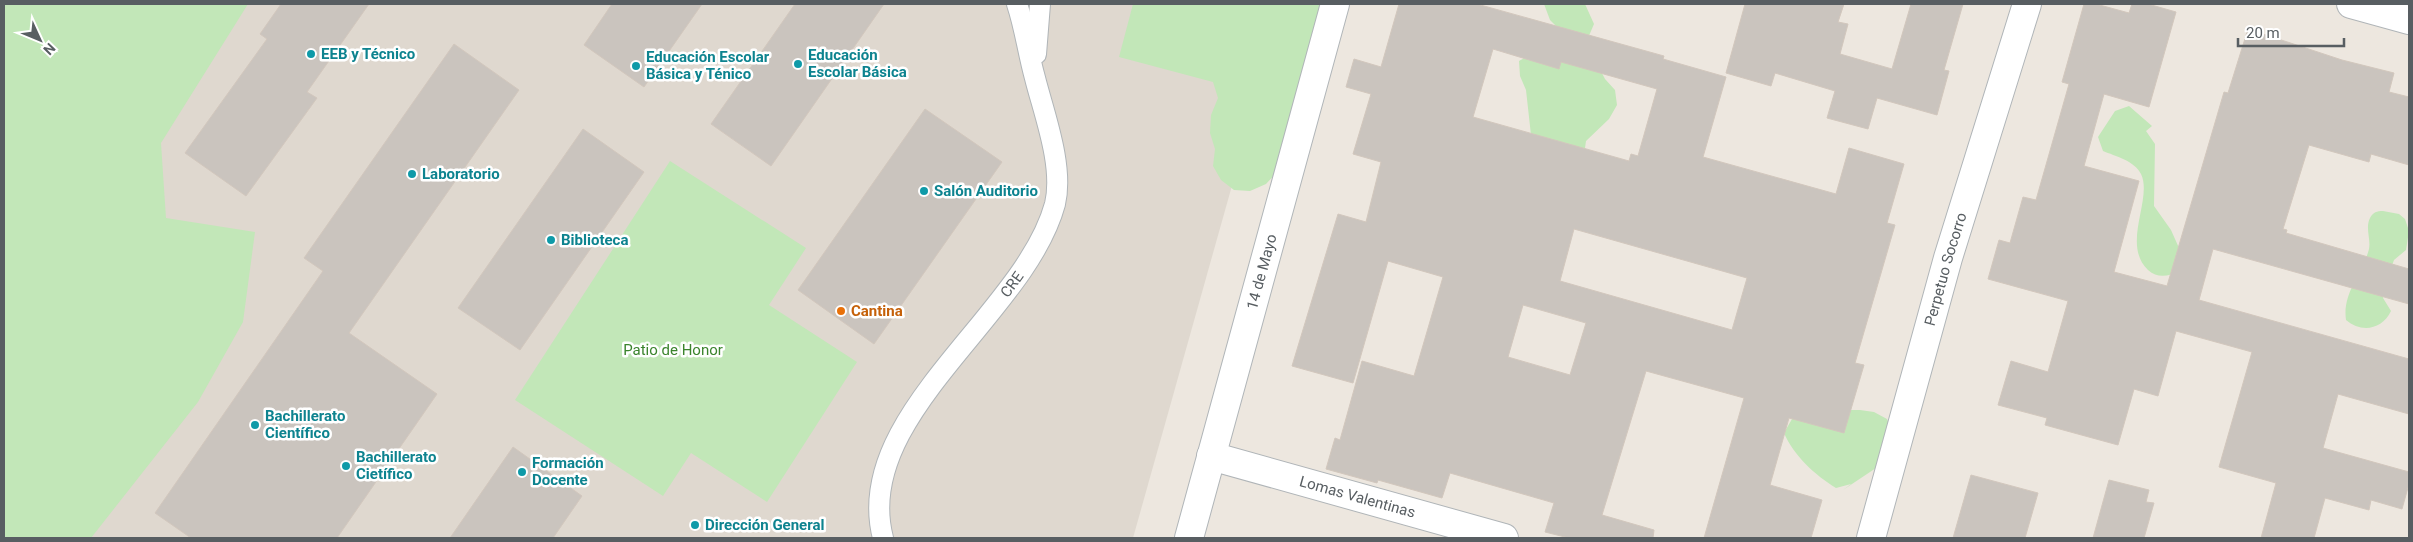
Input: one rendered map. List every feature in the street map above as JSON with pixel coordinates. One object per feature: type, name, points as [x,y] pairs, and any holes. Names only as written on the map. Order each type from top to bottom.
[{"type":"street","name":"14 de Mayo","points":[[1188,538],[1335,4]]},
{"type":"street","name":"Perpetuo Socorro","points":[[1871,538],[1948,258],[2027,4]]},
{"type":"street","points":[[2351,4],[2409,20]]},
{"type":"street","name":"Lomas Valentinas","points":[[1211,456],[1504,538]]},
{"type":"lane","name":"CRE","points":[[883,538],[879,521],[881,484],[901,432],[924,396],[1006,294],[1038,244],[1055,203],[1056,170],[1054,154],[1046,113],[1035,79],[1017,4]]},
{"type":"lane","points":[[1035,79],[1040,4]]},
{"type":"shaded area","points":[[4,4],[1283,4],[1133,538],[4,538]]},
{"type":"green space","points":[[4,4],[248,4],[161,143],[166,218],[255,232],[243,322],[198,402],[91,538],[4,538]]},
{"type":"green space","points":[[1133,4],[1328,4],[1278,171],[1266,184],[1250,191],[1234,190],[1221,180],[1213,166],[1215,149],[1210,133],[1211,115],[1218,98],[1213,82],[1119,57]]},
{"type":"green space","points":[[1544,4],[1585,4],[1594,24],[1588,38],[1561,31],[1550,20]]},
{"type":"green space","points":[[1591,52],[1605,79],[1615,90],[1617,105],[1609,119],[1586,141],[1585,148],[1570,154],[1531,135],[1526,90],[1520,76],[1519,61],[1531,54]]},
{"type":"green space","points":[[2129,106],[2152,126],[2146,131],[2155,144],[2154,206],[2171,230],[2183,257],[2180,271],[2168,275],[2156,275],[2148,270],[2140,259],[2137,248],[2144,184],[2141,174],[2130,162],[2103,151],[2098,137],[2115,111]]},
{"type":"green space","name":"Patio de Honor","points":[[670,161],[806,248],[769,305],[857,362],[767,502],[691,453],[663,496],[515,400]]},
{"type":"green space","points":[[2383,211],[2399,214],[2405,219],[2409,231],[2406,250],[2394,260],[2386,282],[2383,298],[2391,311],[2377,326],[2371,328],[2358,327],[2346,320],[2347,301],[2369,249],[2368,226],[2370,218],[2375,212]]},
{"type":"green space","points":[[1830,410],[1874,412],[1887,419],[1893,434],[1882,464],[1843,490],[1851,484],[1836,488],[1820,477],[1799,457],[1784,433],[1792,419]]},
{"type":"building","points":[[281,4],[369,4],[307,92],[317,98],[246,196],[185,153],[267,39],[260,34]]},
{"type":"building","name":"Educación Escolar Básica y Ténico","points":[[612,4],[702,4],[644,87],[584,45]]},
{"type":"building","name":"Educación Escolar Básica","points":[[795,4],[884,4],[771,166],[711,124]]},
{"type":"building","points":[[1399,4],[1477,4],[1664,56],[1663,59],[1726,77],[1703,157],[1836,194],[1849,148],[1904,164],[1887,223],[1895,225],[1855,363],[1864,365],[1844,433],[1789,418],[1770,485],[1822,500],[1811,538],[1704,538],[1744,398],[1646,371],[1602,515],[1654,530],[1653,538],[1569,538],[1545,532],[1554,503],[1450,473],[1442,498],[1378,480],[1377,483],[1326,469],[1335,438],[1340,440],[1362,361],[1414,376],[1443,277],[1388,261],[1353,383],[1292,366],[1338,214],[1366,222],[1381,162],[1353,154],[1371,94],[1346,87],[1354,59],[1381,67]],"holes":[[[1493,49],[1559,69],[1561,62],[1657,89],[1638,156],[1631,154],[1629,161],[1473,117]],[[1574,229],[1747,278],[1732,330],[1560,281]],[[1523,305],[1586,323],[1570,375],[1508,357]]]},
{"type":"building","points":[[1745,4],[1844,4],[1838,22],[1848,24],[1840,54],[1892,69],[1911,4],[1963,4],[1944,70],[1949,71],[1937,115],[1877,98],[1868,129],[1827,118],[1835,91],[1775,73],[1771,86],[1726,73]]},
{"type":"building","points":[[2084,4],[2096,4],[2129,13],[2132,4],[2148,4],[2176,12],[2149,107],[2104,94],[2084,166],[2139,181],[2114,272],[2167,286],[2224,92],[2228,93],[2248,29],[2342,60],[2394,73],[2389,92],[2409,97],[2409,165],[2371,154],[2369,162],[2309,145],[2283,229],[2287,230],[2286,233],[2409,269],[2409,304],[2213,249],[2199,300],[2409,359],[2409,414],[2338,394],[2323,448],[2409,472],[2409,484],[2402,509],[2371,500],[2369,510],[2325,498],[2314,538],[2261,538],[2276,483],[2219,467],[2252,352],[2176,331],[2158,396],[2134,389],[2118,445],[2045,425],[2047,418],[1998,405],[2011,361],[2048,372],[2068,301],[1988,279],[1999,240],[2010,243],[2023,197],[2036,200],[2069,84],[2062,82]]},
{"type":"building","points":[[454,44],[519,90],[349,333],[437,394],[337,538],[191,538],[155,513],[323,271],[304,258]]},
{"type":"building","name":"Salón Auditorio","points":[[925,109],[1002,162],[874,344],[798,290]]},
{"type":"building","name":"Biblioteca","points":[[583,129],[644,172],[520,350],[458,308]]},
{"type":"building","name":"Formación Docente","points":[[513,447],[582,496],[553,538],[450,538]]},
{"type":"building","points":[[1971,475],[2038,493],[2025,538],[1953,538]]},
{"type":"building","points":[[2109,480],[2149,490],[2146,502],[2154,503],[2144,538],[2093,538]]},
{"type":"place","name":"EEB y Técnico","points":[[311,54]]},
{"type":"place","name":"Educación Escolar Básica","points":[[798,64]]},
{"type":"place","name":"Educación Escolar Básica y Ténico","points":[[636,66]]},
{"type":"place","name":"Laboratorio","points":[[412,174]]},
{"type":"place","name":"Salón Auditorio","points":[[924,191]]},
{"type":"place","name":"Biblioteca","points":[[551,240]]},
{"type":"place","name":"Cantina","points":[[841,311]]},
{"type":"place","name":"Bachillerato Científico","points":[[255,425]]},
{"type":"place","name":"Bachillerato Cietífico","points":[[346,466]]},
{"type":"place","name":"Formación Docente","points":[[522,472]]},
{"type":"place","name":"Dirección General","points":[[695,525]]}]
